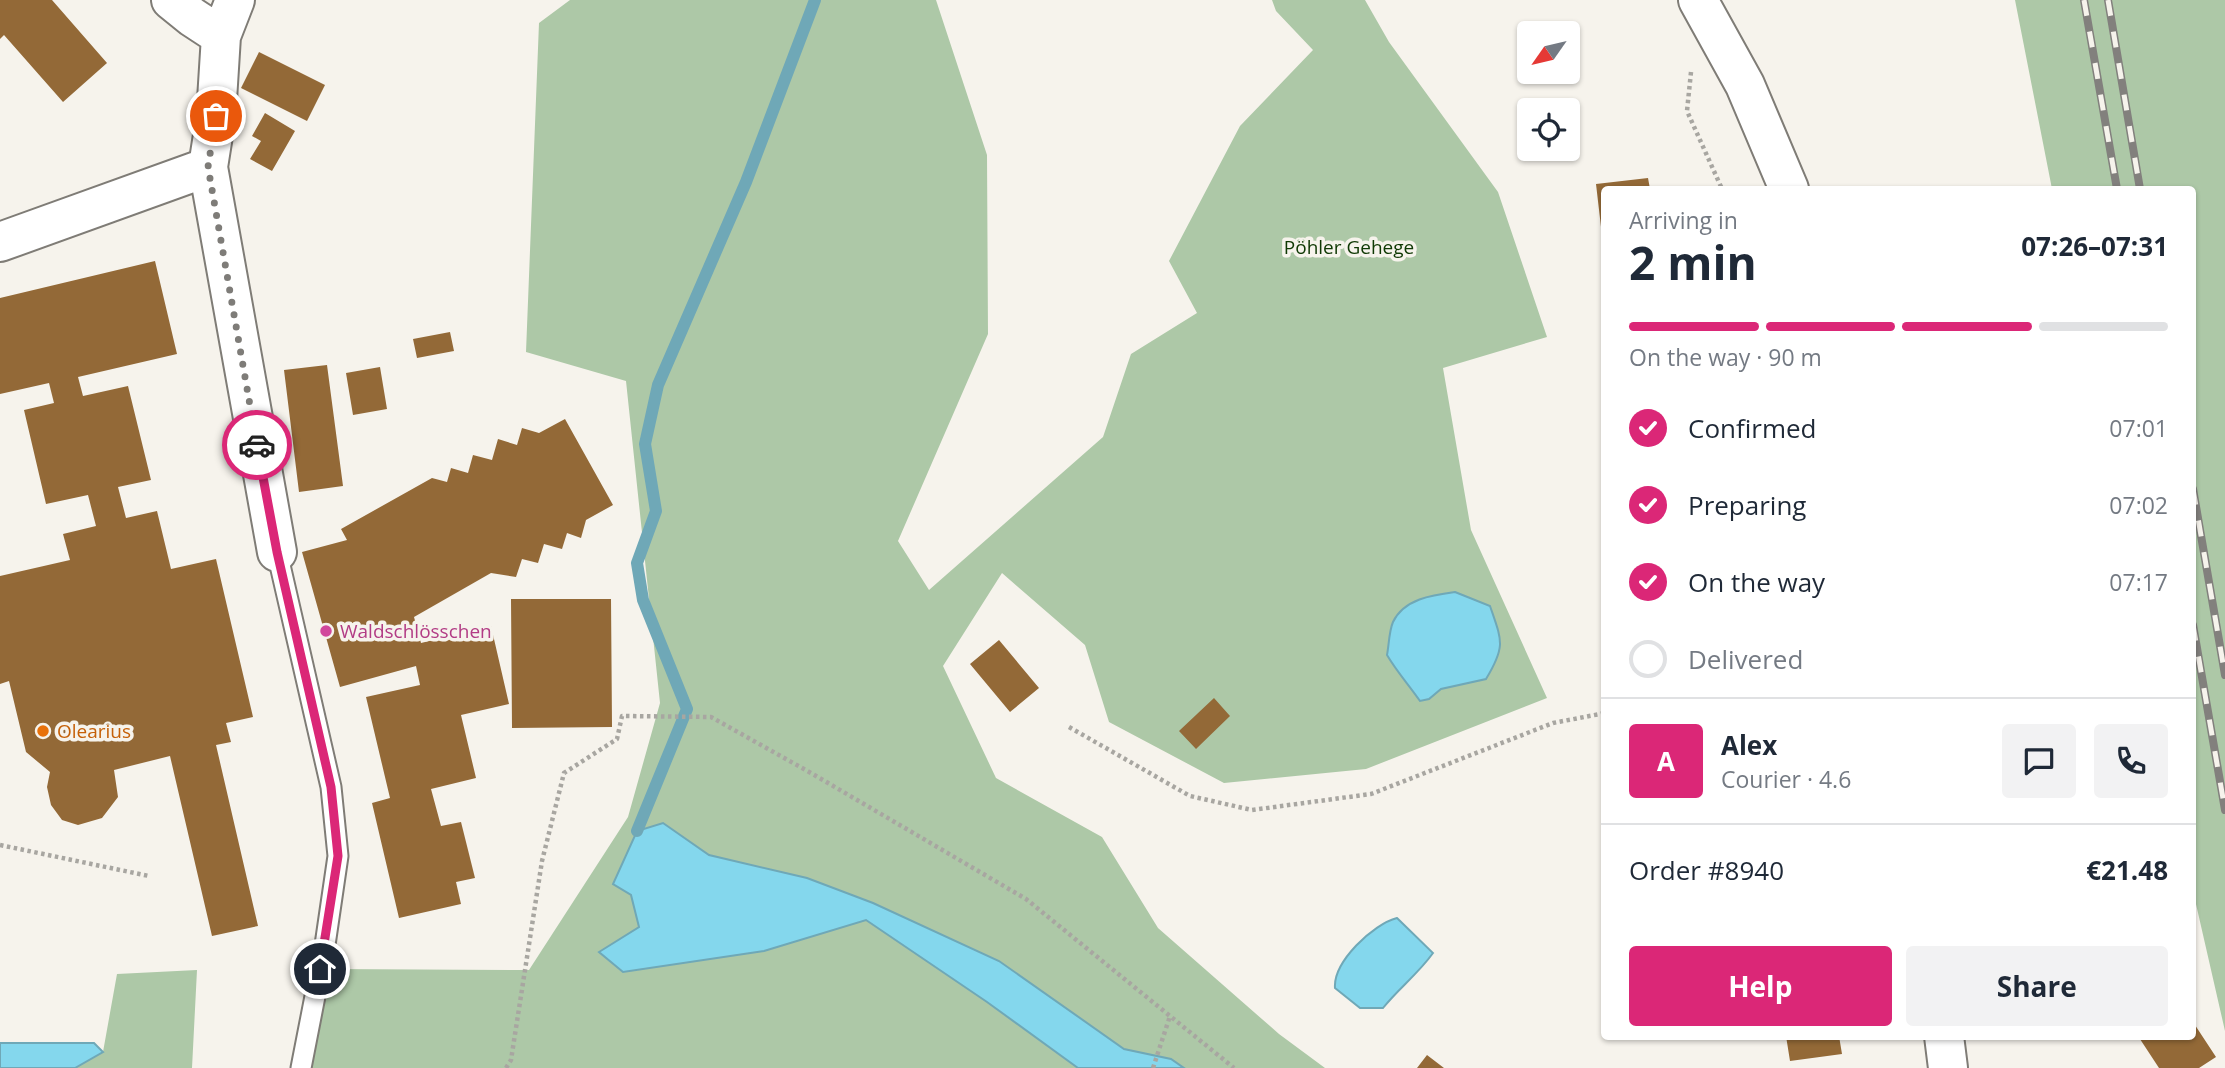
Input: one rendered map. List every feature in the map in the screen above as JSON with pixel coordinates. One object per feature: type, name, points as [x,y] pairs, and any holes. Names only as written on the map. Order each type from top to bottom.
[{"type":"street","points":[[171,0],[191,17],[221,36]]},
{"type":"street","points":[[235,0],[221,36],[216,116],[208,167],[277,552]]},
{"type":"street","points":[[1698,0],[1745,85],[1788,186]]},
{"type":"street","points":[[0,242],[208,167]]},
{"type":"street","points":[[1944,1040],[1948,1068]]},
{"type":"lane","points":[[277,552],[331,787],[338,856],[301,1068]]},
{"type":"path","points":[[1692,66],[1687,111],[1721,186]]},
{"type":"path","points":[[1069,727],[1190,796],[1252,810],[1371,794],[1553,723],[1601,714]]},
{"type":"path","points":[[506,1068],[511,1060],[542,861],[564,773],[617,739],[622,716],[640,715],[711,717],[1026,899],[1234,1068]]},
{"type":"path","points":[[0,845],[149,876]]},
{"type":"path","points":[[1153,1068],[1170,1016]]},
{"type":"green space","name":"Pöhler Gehege","points":[[570,0],[936,0],[987,155],[988,334],[898,541],[929,590],[1103,437],[1131,354],[1197,313],[1169,261],[1240,126],[1313,50],[1276,11],[1272,0],[1365,0],[1389,42],[1498,192],[1547,337],[1443,368],[1471,530],[1547,698],[1366,769],[1224,783],[1109,722],[1085,645],[1002,573],[943,666],[996,778],[1102,837],[1158,928],[1279,1034],[1325,1068],[1184,1068],[1171,1059],[1124,1049],[999,961],[807,878],[709,855],[663,823],[613,884],[631,895],[639,928],[623,972],[764,951],[866,920],[1078,1068],[311,1068],[329,969],[529,970],[628,817],[660,703],[626,381],[526,352],[539,23]]},
{"type":"green space","points":[[2015,0],[2225,0],[2225,1031],[2196,904],[2196,186],[2051,186]]},
{"type":"green space","points":[[197,970],[192,1068],[75,1068],[103,1052],[117,974]]},
{"type":"water","points":[[1455,592],[1490,606],[1500,643],[1497,659],[1486,679],[1441,689],[1429,699],[1420,701],[1387,655],[1393,622],[1411,603]]},
{"type":"water","points":[[663,823],[709,855],[807,878],[873,903],[999,961],[1124,1049],[1171,1059],[1184,1068],[1078,1068],[866,920],[764,951],[623,972],[599,952],[639,927],[631,895],[613,884],[637,831]]},
{"type":"water","points":[[1397,918],[1433,953],[1383,1008],[1360,1008],[1335,988],[1340,967],[1366,936]]},
{"type":"water","points":[[0,1043],[94,1043],[103,1052],[75,1068],[0,1068]]},
{"type":"building","points":[[0,0],[52,0],[107,63],[63,102],[4,35],[0,39]]},
{"type":"building","points":[[259,52],[325,85],[307,121],[241,88]]},
{"type":"building","points":[[265,113],[295,131],[272,171],[250,159],[261,141],[252,136]]},
{"type":"building","points":[[1648,178],[1649,186],[1601,186],[1601,227],[1596,184]]},
{"type":"building","points":[[155,261],[177,354],[78,377],[83,396],[128,386],[151,480],[118,487],[126,518],[157,511],[171,569],[216,559],[253,717],[226,723],[231,742],[216,745],[258,926],[212,936],[170,756],[114,770],[118,797],[102,818],[78,825],[62,820],[51,805],[47,787],[50,772],[26,752],[9,681],[0,684],[0,576],[70,560],[63,534],[96,526],[88,495],[46,504],[24,410],[54,403],[49,383],[0,394],[0,298]]},
{"type":"building","points":[[450,332],[454,351],[417,358],[413,339]]},
{"type":"building","points":[[327,365],[343,486],[299,492],[284,370]]},
{"type":"building","points":[[380,367],[387,409],[353,415],[346,373]]},
{"type":"building","points":[[565,419],[613,505],[586,520],[581,538],[567,533],[562,549],[544,544],[538,563],[522,559],[516,577],[491,573],[414,617],[421,643],[491,626],[509,704],[461,715],[476,778],[431,789],[441,826],[461,822],[475,878],[456,882],[461,904],[399,918],[372,803],[390,798],[366,697],[420,685],[416,666],[340,687],[302,552],[347,540],[341,529],[432,478],[447,482],[451,468],[468,473],[473,455],[492,460],[498,439],[517,445],[522,428],[539,433]]},
{"type":"building","points":[[511,599],[611,599],[612,727],[512,728]]},
{"type":"building","points":[[999,640],[1039,688],[1010,712],[970,664]]},
{"type":"building","points":[[1214,698],[1230,716],[1196,749],[1179,731]]},
{"type":"building","points":[[2196,1027],[2216,1057],[2199,1068],[2159,1068],[2141,1040],[2196,1040]]},
{"type":"building","points":[[1787,1040],[1840,1040],[1842,1054],[1790,1061]]},
{"type":"building","points":[[1427,1055],[1444,1068],[1417,1068]]},
{"type":"waterway","points":[[637,831],[687,709],[643,600],[637,563],[656,511],[645,444],[658,385],[746,182],[815,0]]},
{"type":"railway","points":[[2084,0],[2116,186]]},
{"type":"railway","points":[[2108,0],[2139,186]]},
{"type":"railway","points":[[2196,506],[2225,675]]},
{"type":"railway","points":[[2196,642],[2225,810]]},
{"type":"way so far","points":[[216,116],[208,167],[257,445]]},
{"type":"place","name":"Waldschlösschen","points":[[326,631]]},
{"type":"place","name":"Olearius","points":[[43,731]]},
{"type":"route","points":[[257,445],[277,552],[331,787],[338,856],[320,969]]}]
